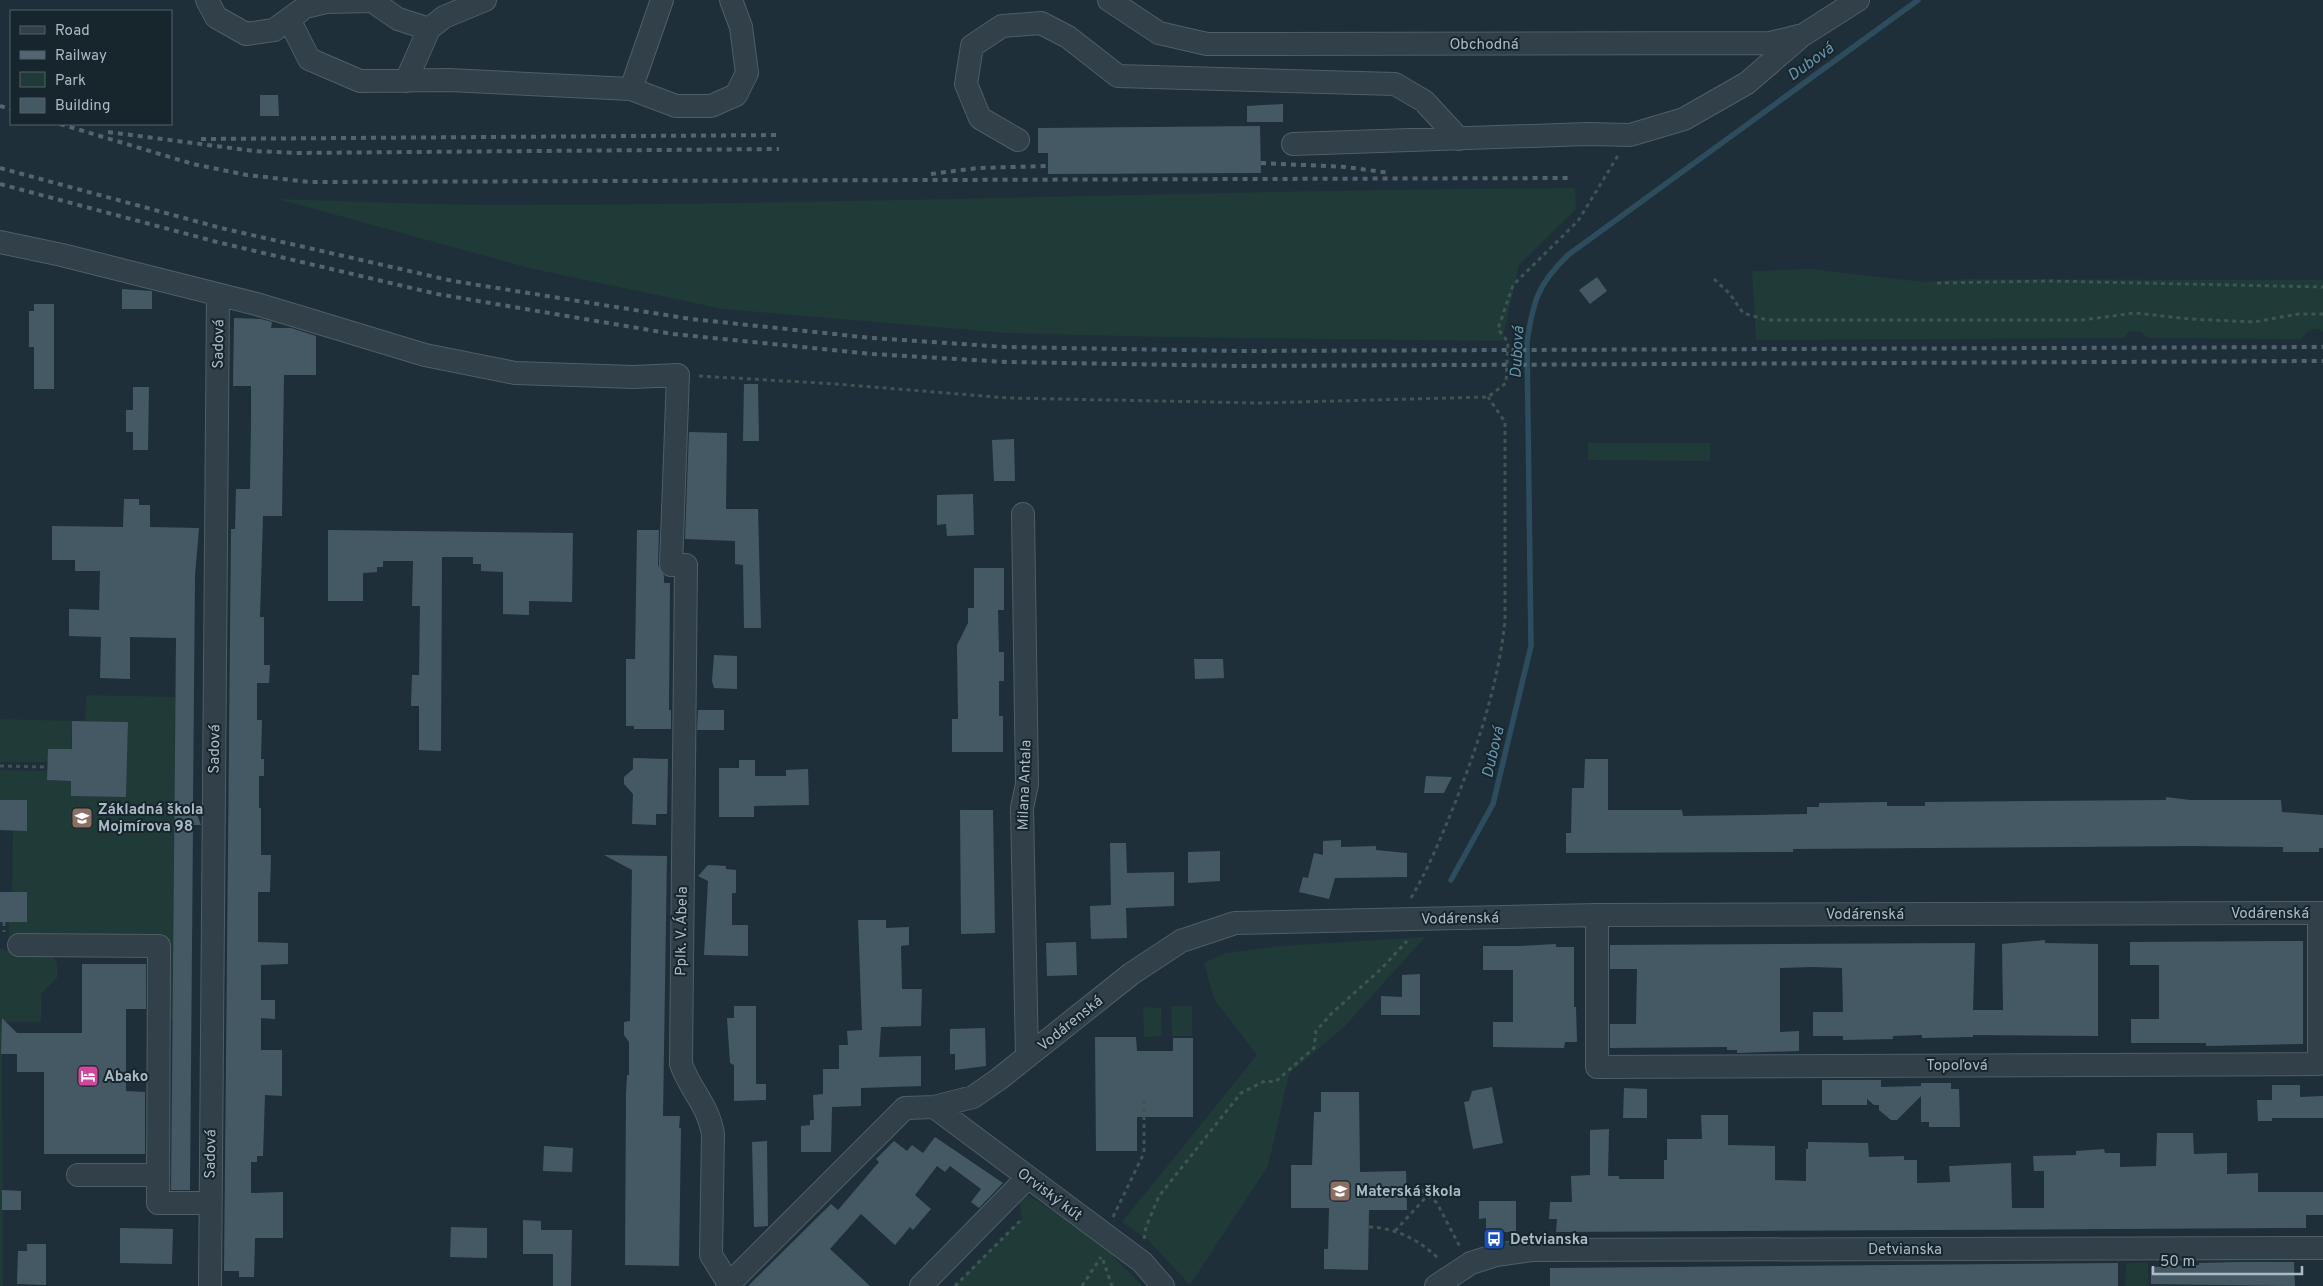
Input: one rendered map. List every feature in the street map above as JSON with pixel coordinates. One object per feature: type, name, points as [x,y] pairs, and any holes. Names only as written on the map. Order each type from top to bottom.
[{"type":"street","points":[[207,0],[216,17],[246,34],[274,30],[300,8],[326,2],[372,1],[398,19],[429,29]]},
{"type":"street","points":[[406,80],[429,29],[444,17],[486,0]]},
{"type":"street","points":[[631,89],[662,0]]},
{"type":"street","points":[[300,8],[309,59],[360,81],[449,80],[631,89],[676,106],[711,106],[736,95],[747,73],[742,27],[731,0]]},
{"type":"street","name":"Obchodná","points":[[1109,0],[1159,33],[1207,44],[1770,43],[1803,34],[1858,0]]},
{"type":"street","points":[[1018,140],[980,118],[966,84],[972,46],[1002,26],[1041,23],[1068,37],[1118,76],[1395,84],[1424,102],[1459,139]]},
{"type":"street","points":[[1293,144],[1630,135],[1684,119],[1739,87],[1803,34]]},
{"type":"street","points":[[0,242],[62,255],[218,295],[424,355],[515,373],[633,377],[678,375]]},
{"type":"street","name":"Sadová","points":[[210,1286],[218,295]]},
{"type":"street","name":"Pplk. V. Ábela","points":[[678,375],[671,565],[686,565],[680,1056],[687,1082],[702,1101],[710,1117],[712,1134],[711,1255],[728,1285]]},
{"type":"street","name":"Milana Antala","points":[[1023,514],[1027,784],[1022,808],[1027,1057]]},
{"type":"street","name":"Vodárenská","points":[[728,1285],[906,1108],[934,1107],[973,1097],[999,1079],[1131,974],[1181,941],[1236,923],[1597,915],[2321,913]]},
{"type":"street","name":"Topoľová","points":[[1597,915],[1597,1067],[1607,1067],[2319,1064],[2321,913]]},
{"type":"street","points":[[19,945],[159,946],[158,1203],[210,1203]]},
{"type":"street","name":"Orviský kút","points":[[934,1107],[1142,1262],[1163,1286]]},
{"type":"street","points":[[78,1175],[158,1175]]},
{"type":"street","points":[[921,1286],[1027,1178]]},
{"type":"street","name":"Detvianska","points":[[1436,1286],[1471,1263],[1496,1255],[1532,1250],[2323,1248]]},
{"type":"path","points":[[678,375],[836,384],[1008,398],[1260,402],[1488,397],[1506,383],[1508,342],[1498,329],[1513,285],[1578,221],[1630,135]]},
{"type":"path","points":[[1714,279],[1730,294],[1743,313],[1767,320],[2082,320],[2135,312],[2190,319],[2254,322],[2298,314],[2323,314]]},
{"type":"path","points":[[1937,283],[2049,281],[2323,287]]},
{"type":"path","points":[[1408,904],[1428,871],[1461,788],[1490,704],[1502,646],[1505,621],[1505,422],[1488,397]]},
{"type":"path","points":[[0,766],[48,767]]},
{"type":"path","points":[[1142,1244],[1146,1227],[1159,1196],[1241,1093],[1266,1081],[1275,1082],[1314,1048],[1316,1031],[1331,1014],[1381,969],[1410,938]]},
{"type":"path","points":[[1112,1220],[1144,1153],[1144,1100]]},
{"type":"path","points":[[1406,1189],[1422,1190],[1436,1203],[1463,1252]]},
{"type":"path","points":[[1395,1231],[1428,1196]]},
{"type":"path","points":[[954,1286],[1022,1219]]},
{"type":"path","points":[[1369,1228],[1384,1228],[1395,1231],[1426,1247],[1444,1263]]},
{"type":"path","points":[[1082,1286],[1106,1250]]},
{"type":"path","points":[[1102,1257],[1112,1286]]},
{"type":"green space","points":[[1575,188],[1576,209],[1519,265],[1502,341],[1006,333],[723,309],[529,268],[278,199],[486,205],[622,204]]},
{"type":"green space","points":[[1811,269],[1923,282],[1967,279],[2323,280],[2323,333],[2320,329],[2310,329],[2301,339],[2148,338],[2141,332],[2130,331],[2124,338],[1756,340],[1752,271]]},
{"type":"green space","points":[[1588,443],[1710,443],[1710,461],[1588,460]]},
{"type":"green space","name":"Základná škola Mojmírova 98","points":[[86,695],[175,697],[173,1020],[168,1020],[165,942],[9,940],[9,922],[27,922],[27,892],[12,892],[13,830],[27,830],[27,800],[0,800],[0,770],[47,771],[47,780],[65,781],[71,770],[71,795],[126,797],[128,722],[85,721]]},
{"type":"green space","points":[[0,719],[72,721],[71,762],[65,749],[48,749],[48,762],[0,762]]},
{"type":"green space","points":[[1425,937],[1345,1026],[1289,1074],[1268,1166],[1190,1285],[1148,1240],[1122,1222],[1257,1055],[1214,999],[1204,963],[1225,953],[1280,946]]},
{"type":"green space","points":[[0,949],[53,954],[57,963],[57,978],[41,994],[41,1022],[4,1022],[2,1051],[3,1286],[0,1286]]},
{"type":"green space","points":[[1171,1006],[1192,1006],[1192,1036],[1172,1036]]},
{"type":"green space","points":[[1143,1007],[1161,1008],[1162,1036],[1144,1037]]},
{"type":"green space","points":[[1017,1188],[1079,1228],[1111,1254],[1142,1286],[955,1286],[1022,1219]]},
{"type":"green space","points":[[2126,1263],[2148,1263],[2148,1286],[2125,1286]]},
{"type":"building","points":[[260,95],[278,95],[279,116],[260,116]]},
{"type":"building","points":[[1283,104],[1283,122],[1247,122],[1247,106]]},
{"type":"building","points":[[1260,126],[1261,173],[1048,174],[1048,153],[1038,153],[1038,128]]},
{"type":"building","points":[[1597,277],[1607,291],[1590,304],[1579,290]]},
{"type":"building","points":[[122,289],[152,291],[152,309],[122,309]]},
{"type":"building","points":[[34,304],[54,304],[54,389],[34,389],[34,347],[29,347],[29,311],[34,311]]},
{"type":"building","points":[[234,318],[261,319],[272,322],[271,328],[291,328],[316,336],[316,375],[284,375],[282,516],[263,516],[260,617],[264,617],[264,665],[270,665],[269,683],[257,683],[257,720],[262,720],[261,759],[264,759],[264,776],[259,776],[259,808],[261,808],[261,855],[271,855],[270,892],[258,892],[258,942],[288,943],[288,964],[261,965],[261,1000],[275,1000],[275,1019],[261,1018],[261,1050],[282,1050],[282,1096],[265,1095],[263,1156],[257,1156],[257,1162],[251,1162],[251,1193],[283,1192],[283,1238],[255,1238],[254,1277],[239,1277],[239,1271],[224,1271],[231,529],[235,529],[236,489],[250,489],[251,418],[251,386],[233,386]]},
{"type":"building","points":[[744,384],[758,384],[759,441],[743,441]]},
{"type":"building","points":[[133,387],[149,387],[148,450],[133,450],[133,432],[126,432],[126,410],[133,410]]},
{"type":"building","points":[[689,432],[727,433],[726,509],[758,509],[761,628],[744,628],[743,565],[735,564],[735,541],[685,539]]},
{"type":"building","points":[[1014,439],[1015,481],[994,481],[992,440]]},
{"type":"building","points":[[973,494],[974,535],[947,536],[946,524],[937,525],[937,495]]},
{"type":"building","points":[[124,499],[139,499],[139,505],[150,505],[150,527],[199,528],[195,575],[193,804],[201,825],[193,825],[190,1190],[171,1190],[176,638],[130,637],[130,679],[100,678],[101,637],[69,636],[69,609],[99,610],[100,571],[75,571],[75,560],[52,560],[52,526],[123,527]]},
{"type":"building","points":[[328,530],[573,533],[572,602],[529,601],[529,615],[503,614],[503,572],[481,571],[481,564],[473,564],[473,557],[442,557],[441,751],[419,750],[419,706],[411,706],[412,675],[419,675],[420,606],[412,606],[413,561],[383,561],[383,567],[377,567],[377,572],[363,573],[363,601],[328,601]]},
{"type":"building","points":[[637,530],[659,530],[658,565],[664,576],[664,583],[670,583],[669,710],[671,710],[671,729],[634,729],[634,726],[626,726],[626,659],[635,659]]},
{"type":"building","points":[[974,568],[1004,568],[1004,610],[998,610],[999,652],[1004,652],[1004,681],[999,681],[999,716],[1003,716],[1003,752],[952,752],[952,719],[958,719],[957,645],[968,623],[968,608],[974,608]]},
{"type":"building","points":[[714,655],[737,656],[737,689],[714,688],[712,681]]},
{"type":"building","points":[[1194,659],[1223,659],[1224,678],[1195,679]]},
{"type":"building","points":[[698,710],[724,710],[724,730],[697,730]]},
{"type":"building","points":[[72,721],[128,722],[126,797],[71,796],[71,781],[47,780],[48,749],[72,749]]},
{"type":"building","points":[[633,758],[668,759],[667,814],[656,814],[656,825],[632,824],[633,794],[624,784],[624,777],[633,769]]},
{"type":"building","points":[[1585,759],[1608,759],[1608,810],[1682,810],[1683,816],[1757,815],[1807,814],[1807,807],[1819,807],[1819,803],[1887,802],[1887,806],[1925,806],[1925,802],[2166,800],[2166,797],[2190,800],[2281,800],[2282,812],[2323,815],[2323,848],[2319,848],[2319,852],[2283,852],[2283,847],[2192,846],[1793,849],[1793,852],[1566,853],[1566,833],[1571,833],[1572,788],[1584,788]]},
{"type":"building","points":[[739,760],[755,760],[755,776],[786,776],[786,770],[808,769],[809,805],[754,806],[754,817],[719,817],[719,768],[739,768]]},
{"type":"building","points":[[1426,776],[1452,777],[1444,793],[1424,793]]},
{"type":"building","points":[[0,800],[27,800],[27,831],[0,830]]},
{"type":"building","points":[[960,810],[993,810],[995,933],[961,934]]},
{"type":"building","points":[[1341,840],[1341,847],[1376,846],[1376,850],[1407,853],[1407,877],[1335,878],[1329,899],[1299,892],[1303,877],[1308,878],[1314,853],[1323,855],[1323,841]]},
{"type":"building","points":[[1110,843],[1126,843],[1127,873],[1174,872],[1174,906],[1126,908],[1127,938],[1091,939],[1090,906],[1111,905]]},
{"type":"building","points":[[1220,851],[1220,881],[1188,883],[1188,852]]},
{"type":"building","points":[[604,855],[667,856],[663,1116],[680,1116],[679,1266],[625,1265],[626,1094],[627,1075],[629,1075],[629,1042],[624,1035],[624,1022],[630,1021],[632,870]]},
{"type":"building","points":[[708,865],[726,866],[726,869],[736,870],[736,893],[732,893],[732,925],[748,925],[748,956],[704,955],[708,881],[698,876]]},
{"type":"building","points":[[0,892],[27,892],[27,922],[0,922]]},
{"type":"building","points":[[858,920],[886,920],[886,928],[909,927],[909,945],[901,946],[902,989],[922,989],[921,1026],[881,1027],[879,1057],[921,1056],[921,1086],[861,1088],[861,1106],[832,1107],[831,1152],[801,1152],[801,1126],[810,1125],[810,1120],[814,1120],[813,1095],[823,1094],[823,1069],[839,1069],[839,1045],[848,1045],[847,1031],[862,1030]]},
{"type":"building","points":[[2045,940],[2045,943],[2098,944],[2098,1036],[1973,1035],[1973,1037],[1922,1038],[1922,1035],[1893,1036],[1893,1039],[1843,1040],[1843,1036],[1813,1036],[1813,1012],[1843,1012],[1842,968],[1813,967],[1780,968],[1780,1032],[1799,1031],[1799,1051],[1737,1053],[1737,1050],[1727,1050],[1727,1047],[1610,1048],[1610,1024],[1636,1024],[1637,969],[1610,969],[1610,945],[1975,943],[1973,1010],[2003,1010],[2002,944]]},
{"type":"building","points":[[2303,941],[2303,1044],[2206,1046],[2206,1043],[2131,1043],[2131,1019],[2159,1019],[2159,965],[2130,965],[2130,942]]},
{"type":"building","points":[[1076,942],[1077,975],[1047,976],[1046,943]]},
{"type":"building","points":[[1556,944],[1556,947],[1574,947],[1574,1007],[1576,1007],[1577,1042],[1565,1042],[1564,1048],[1493,1047],[1493,1022],[1513,1022],[1513,970],[1483,970],[1483,946]]},
{"type":"building","points":[[82,964],[146,964],[146,1009],[126,1009],[126,1091],[145,1092],[145,1154],[44,1154],[44,1072],[17,1072],[17,1054],[1,1054],[2,1018],[17,1033],[82,1033]]},
{"type":"building","points":[[1420,974],[1420,1015],[1381,1015],[1381,996],[1402,997],[1402,975]]},
{"type":"building","points":[[734,1006],[756,1006],[756,1084],[766,1084],[766,1100],[734,1101],[734,1065],[730,1063],[727,1018],[734,1018]]},
{"type":"building","points":[[985,1028],[986,1066],[955,1070],[955,1054],[950,1054],[950,1029]]},
{"type":"building","points":[[1095,1037],[1136,1037],[1137,1051],[1173,1051],[1173,1038],[1193,1038],[1193,1117],[1137,1117],[1137,1151],[1096,1151]]},
{"type":"building","points":[[1822,1080],[1881,1080],[1881,1087],[1921,1086],[1921,1083],[1951,1083],[1951,1089],[1959,1089],[1960,1127],[1929,1127],[1929,1122],[1921,1122],[1921,1096],[1897,1120],[1891,1120],[1879,1110],[1879,1105],[1874,1105],[1867,1099],[1867,1105],[1822,1105]]},
{"type":"building","points":[[2272,1085],[2300,1085],[2300,1097],[2323,1096],[2323,1118],[2272,1118],[2272,1121],[2258,1121],[2257,1100],[2272,1100]]},
{"type":"building","points":[[1492,1087],[1503,1143],[1473,1149],[1464,1102],[1469,1101],[1472,1091]]},
{"type":"building","points":[[1624,1088],[1647,1089],[1647,1118],[1623,1118]]},
{"type":"building","points":[[1321,1092],[1359,1092],[1360,1172],[1406,1171],[1407,1210],[1369,1210],[1368,1270],[1324,1269],[1324,1249],[1328,1249],[1329,1208],[1291,1208],[1291,1165],[1312,1165],[1314,1112],[1321,1112]]},
{"type":"building","points":[[1701,1115],[1728,1115],[1728,1145],[1775,1146],[1775,1180],[1806,1181],[1806,1149],[1808,1149],[1808,1142],[1868,1143],[1869,1157],[1904,1156],[1904,1160],[1917,1160],[1917,1183],[1950,1182],[1949,1166],[2011,1163],[2012,1208],[2044,1208],[2044,1171],[2034,1171],[2033,1156],[2076,1155],[2076,1151],[2104,1149],[2105,1153],[2120,1153],[2120,1167],[2156,1166],[2157,1133],[2193,1133],[2194,1154],[2227,1153],[2227,1174],[2258,1173],[2258,1192],[2323,1192],[2323,1215],[2306,1215],[2306,1228],[1556,1232],[1557,1219],[1549,1219],[1550,1202],[1572,1202],[1571,1176],[1590,1175],[1590,1130],[1609,1129],[1608,1176],[1619,1176],[1619,1179],[1664,1179],[1664,1160],[1667,1160],[1667,1139],[1702,1139]]},
{"type":"building","points":[[935,1137],[1003,1183],[979,1208],[971,1202],[981,1189],[950,1166],[945,1172],[937,1166],[915,1195],[931,1209],[913,1230],[910,1227],[895,1245],[861,1214],[830,1249],[870,1286],[748,1286],[831,1204],[838,1210],[879,1162],[876,1159],[894,1141],[907,1151],[912,1145],[923,1153]]},
{"type":"building","points":[[767,1141],[768,1226],[754,1227],[752,1142]]},
{"type":"building","points":[[544,1146],[573,1148],[572,1172],[543,1171]]},
{"type":"building","points":[[2,1190],[21,1191],[21,1210],[2,1210]]},
{"type":"building","points":[[1479,1201],[1516,1201],[1516,1232],[1486,1232],[1486,1218],[1479,1219]]},
{"type":"building","points":[[523,1220],[541,1221],[541,1230],[572,1230],[571,1286],[553,1286],[553,1254],[523,1254]]},
{"type":"building","points":[[451,1227],[487,1228],[487,1258],[450,1257]]},
{"type":"building","points":[[120,1228],[173,1229],[172,1264],[120,1263]]},
{"type":"building","points":[[27,1244],[46,1244],[46,1285],[17,1284],[18,1251],[27,1251]]},
{"type":"building","points":[[2239,1262],[2294,1262],[2295,1286],[2151,1284],[2151,1267]]},
{"type":"building","points":[[2118,1263],[2118,1286],[1550,1286],[1550,1268]]},
{"type":"waterway","name":"Dubová","points":[[1451,880],[1493,804],[1531,646],[1527,342],[1535,304],[1543,284],[1568,255],[1918,0]]},
{"type":"railway","points":[[0,106],[10,109]]},
{"type":"railway","points":[[63,125],[193,164],[247,175],[309,182],[1569,178]]},
{"type":"railway","points":[[108,132],[254,151],[295,153],[779,149]]},
{"type":"railway","points":[[201,139],[781,135]]},
{"type":"railway","points":[[1261,163],[1346,167],[1390,173]]},
{"type":"railway","points":[[931,174],[978,168],[1048,166]]},
{"type":"railway","points":[[0,168],[221,228],[453,281],[691,319],[872,338],[1006,347],[1239,351],[2323,347]]},
{"type":"railway","points":[[0,184],[217,242],[437,294],[673,334],[873,354],[1006,362],[1239,366],[2323,361]]},
{"type":"place","name":"Základná škola Mojmírova 98","points":[[82,818]]},
{"type":"place","name":"Abako","points":[[88,1076]]},
{"type":"place","name":"Materská škola","points":[[1340,1191]]},
{"type":"place","name":"Detvianska","points":[[1494,1239]]}]
